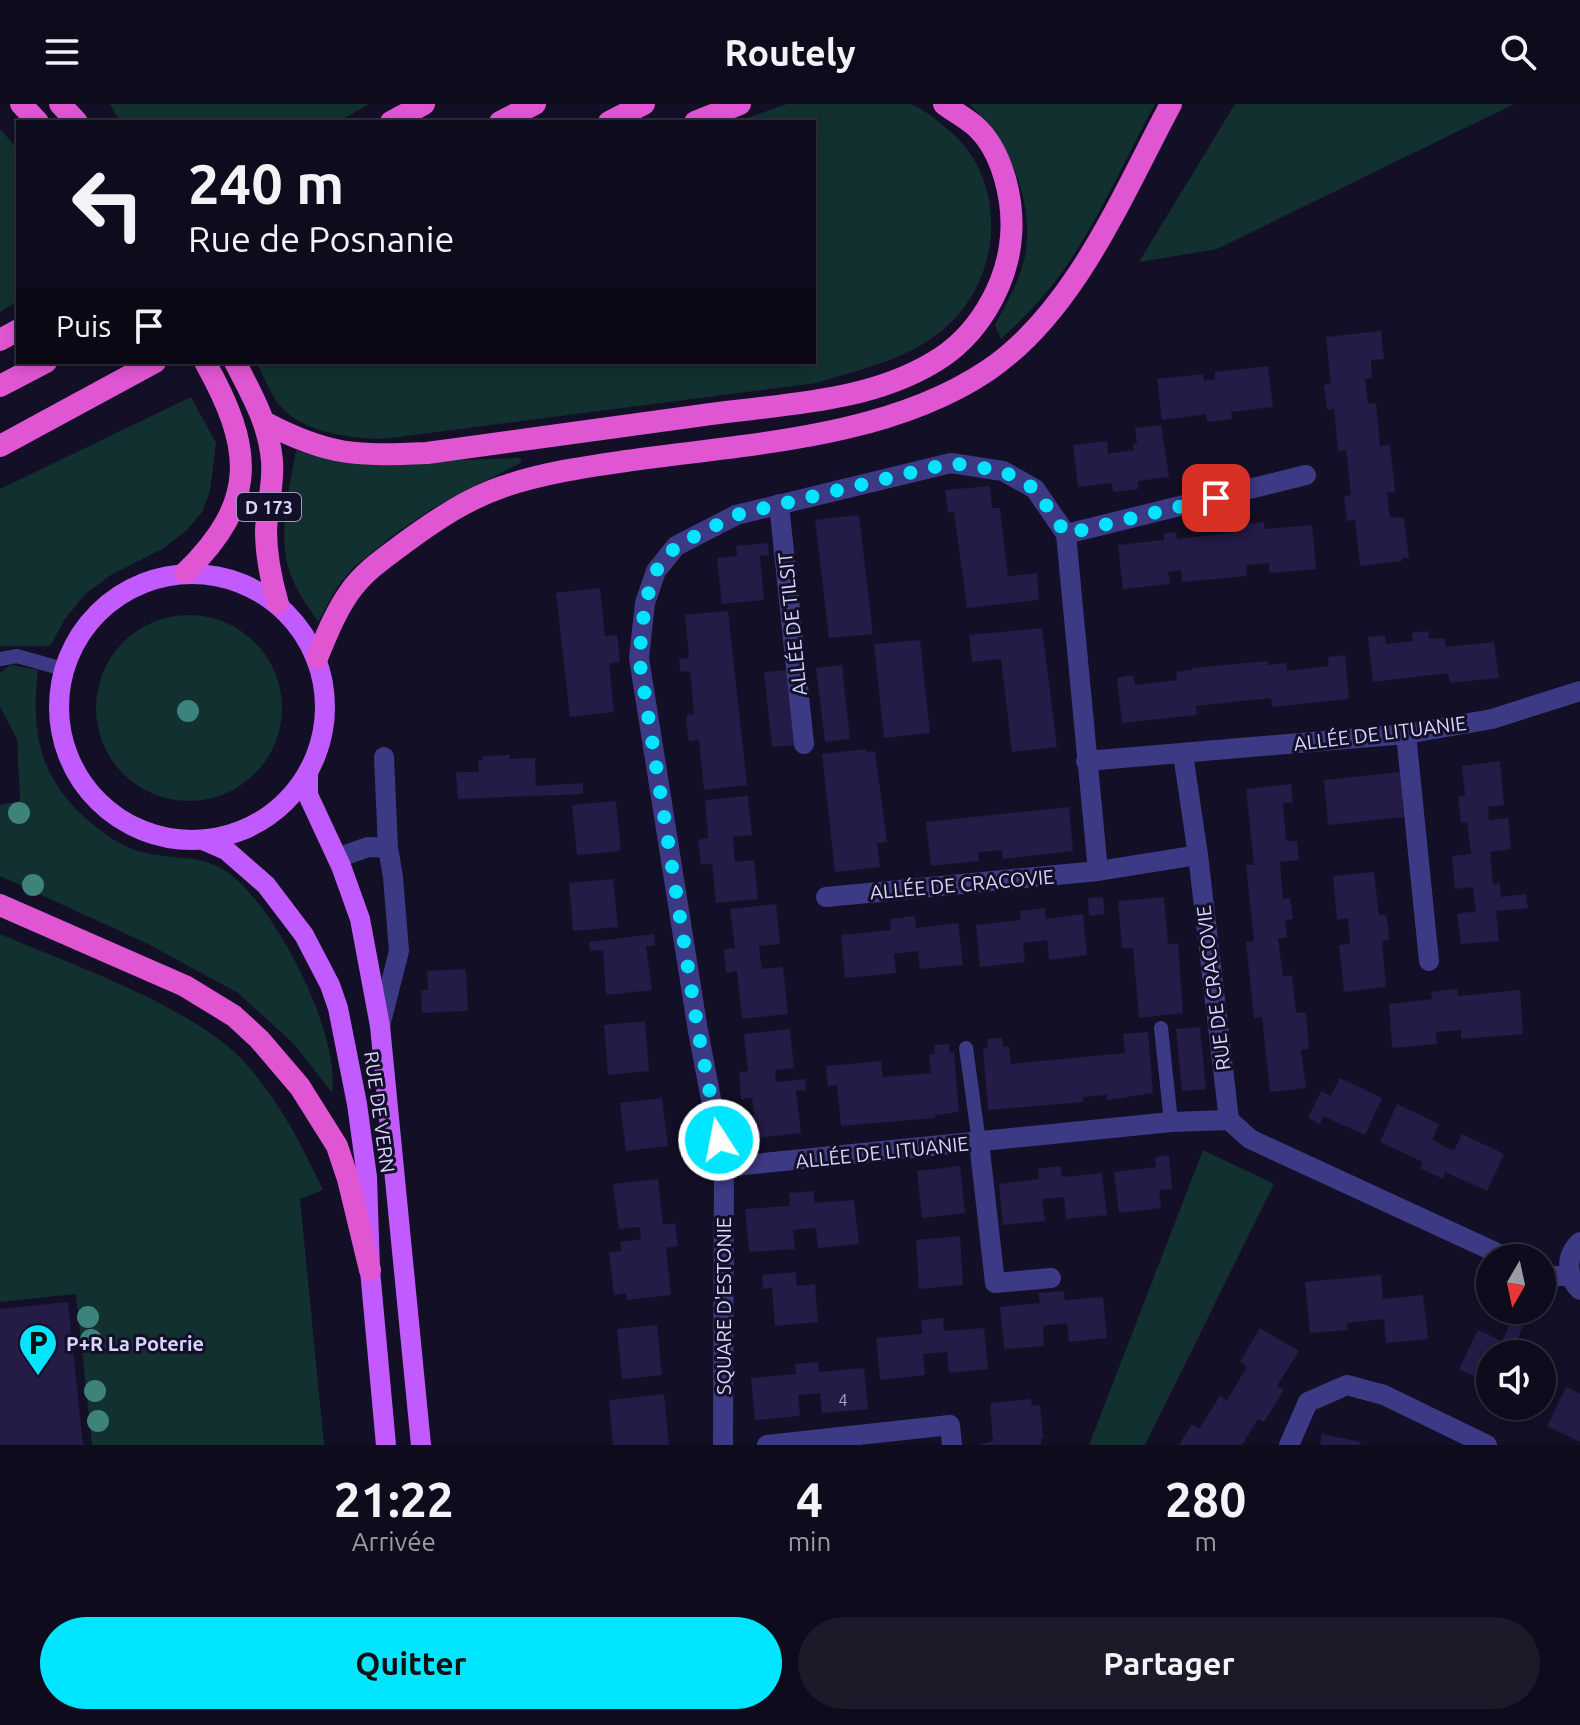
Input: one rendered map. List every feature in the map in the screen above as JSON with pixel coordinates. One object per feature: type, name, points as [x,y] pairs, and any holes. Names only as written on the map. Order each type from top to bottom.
[{"type":"highway","points":[[21,104],[36,120]]},
{"type":"highway","points":[[60,104],[75,120]]},
{"type":"highway","points":[[395,120],[424,104]]},
{"type":"highway","points":[[504,120],[535,104]]},
{"type":"highway","points":[[613,120],[644,104]]},
{"type":"highway","points":[[700,120],[740,104]]},
{"type":"highway","points":[[262,417],[308,444],[342,453],[427,453],[840,396],[912,374],[937,361],[967,337],[987,309],[1010,252],[1010,209],[1001,170],[976,127],[944,104]]},
{"type":"highway","points":[[317,658],[335,615],[370,568],[441,516],[501,487],[573,469],[798,437],[877,421],[939,398],[988,370],[1029,336],[1062,298],[1092,250],[1171,104]]},
{"type":"highway","points":[[0,386],[42,364]]},
{"type":"highway","points":[[0,446],[151,364]]},
{"type":"highway","name":"D 173","points":[[185,573],[214,542],[230,515],[241,479],[242,450],[234,421],[206,364]]},
{"type":"highway","name":"D 173","points":[[236,364],[262,417],[272,464],[266,527],[267,554],[278,604]]},
{"type":"highway","points":[[0,905],[185,986],[234,1016],[259,1039],[300,1087],[337,1146],[370,1270]]},
{"type":"main road","points":[[185,573],[218,575],[250,586],[278,604],[301,629],[317,658],[325,687],[326,716],[320,746],[308,773],[289,799],[264,819],[235,833],[203,840],[171,839],[140,830],[112,813],[88,791],[71,764],[61,733],[58,701],[63,669],[76,639],[96,613],[122,592],[152,579],[185,573]]},
{"type":"main road","name":"RUE DE VERN","points":[[308,773],[308,795],[360,919],[380,1026],[421,1445]]},
{"type":"main road","name":"RUE DE VERN","points":[[203,840],[226,850],[266,885],[304,935],[330,985],[344,1031],[367,1177],[370,1270],[386,1445]]},
{"type":"street","points":[[724,1167],[698,1031],[639,658],[645,603],[656,571],[676,546],[736,515],[951,463],[1003,471],[1035,489],[1066,534],[1098,871]]},
{"type":"street","points":[[1066,534],[1306,475]]},
{"type":"street","name":"ALLÉE DE TILSIT","points":[[779,504],[804,744]]},
{"type":"street","name":"ALLÉE DE LITUANIE","points":[[1086,761],[1406,734],[1492,719],[1580,691]]},
{"type":"street","points":[[1406,734],[1429,961]]},
{"type":"street","name":"RUE DE CRACOVIE","points":[[1183,754],[1229,1120]]},
{"type":"street","name":"RUE DE VERN","points":[[380,1026],[399,951],[388,848],[384,757]]},
{"type":"street","points":[[337,858],[368,847],[388,848]]},
{"type":"street","name":"ALLÉE DE CRACOVIE","points":[[826,897],[1098,871],[1198,855]]},
{"type":"street","points":[[1229,1120],[1250,1139],[1478,1244]]},
{"type":"street","name":"ALLÉE DE LITUANIE","points":[[724,1167],[1171,1122],[1229,1120]]},
{"type":"street","points":[[979,1142],[995,1283],[1051,1278]]},
{"type":"street","name":"SQUARE D'ESTONIE","points":[[723,1445],[724,1167]]},
{"type":"street","points":[[1556,1277],[1575,1283],[1570,1256],[1580,1242]]},
{"type":"street","points":[[1289,1445],[1308,1402],[1347,1385],[1384,1395],[1487,1445]]},
{"type":"street","points":[[767,1445],[950,1425],[952,1445]]},
{"type":"lane","points":[[0,659],[17,656],[63,669]]},
{"type":"lane","points":[[1161,1028],[1171,1122]]},
{"type":"lane","points":[[966,1048],[979,1142]]},
{"type":"green space","points":[[110,104],[369,104],[341,120],[119,120]]},
{"type":"green space","points":[[787,104],[909,104],[945,127],[964,146],[979,168],[991,218],[990,244],[984,270],[973,294],[957,316],[927,342],[909,351],[873,366],[816,383],[383,439],[340,435],[311,427],[287,412],[271,393],[257,364],[816,364],[816,120],[741,120]]},
{"type":"green space","points":[[969,104],[1155,104],[1100,210],[1063,271],[1042,298],[1001,339],[995,325],[1023,265],[1026,215],[1016,173],[1007,154],[996,135]]},
{"type":"green space","points":[[1235,104],[1514,104],[1217,249],[1139,262]]},
{"type":"green space","points":[[0,129],[16,147],[16,302],[0,312]]},
{"type":"green space","points":[[191,397],[216,443],[210,491],[202,512],[187,530],[164,548],[111,575],[85,594],[65,619],[50,646],[0,646],[0,489]]},
{"type":"green space","points":[[296,450],[356,464],[520,458],[522,462],[433,508],[391,537],[353,568],[338,586],[318,622],[295,585],[285,552],[285,518]]},
{"type":"green space","points":[[189,615],[225,622],[255,642],[275,672],[282,708],[275,744],[255,774],[225,794],[189,801],[153,794],[123,774],[103,744],[96,708],[103,672],[123,642],[153,622]]},
{"type":"green space","points":[[11,665],[38,670],[36,716],[43,757],[62,793],[77,810],[129,848],[219,867],[239,882],[260,906],[299,968],[314,1003],[326,1036],[332,1067],[332,1093],[295,1045],[238,993],[148,944],[0,876],[0,805],[20,801],[17,739],[0,707],[0,673]]},
{"type":"green space","points":[[0,934],[131,989],[198,1025],[247,1065],[280,1109],[323,1190],[300,1199],[324,1445],[92,1445],[76,1294],[0,1302]]},
{"type":"green space","points":[[1203,1150],[1274,1184],[1145,1445],[1089,1445]]},
{"type":"building","points":[[1381,331],[1384,359],[1371,360],[1372,378],[1365,379],[1368,404],[1376,403],[1380,446],[1390,445],[1395,492],[1387,493],[1390,517],[1404,518],[1409,558],[1360,566],[1355,520],[1347,521],[1344,496],[1351,495],[1346,450],[1338,451],[1334,409],[1327,410],[1324,385],[1331,384],[1326,337]]},
{"type":"building","points":[[1268,366],[1273,407],[1231,412],[1232,419],[1207,422],[1206,414],[1162,420],[1157,379],[1203,374],[1204,381],[1215,379],[1215,372]]},
{"type":"building","points":[[1161,425],[1169,477],[1138,481],[1138,489],[1124,491],[1113,492],[1112,483],[1078,487],[1073,445],[1107,441],[1108,454],[1134,450],[1133,444],[1137,443],[1135,428]]},
{"type":"building","points":[[990,486],[992,508],[1000,508],[1008,576],[1037,573],[1039,600],[967,608],[954,512],[948,513],[945,490]]},
{"type":"building","points":[[859,515],[873,634],[829,638],[815,520]]},
{"type":"building","points":[[1264,522],[1265,529],[1312,525],[1316,569],[1269,573],[1269,563],[1246,565],[1247,576],[1182,582],[1181,570],[1168,572],[1170,584],[1123,589],[1118,545],[1164,540],[1164,533],[1176,532],[1177,539],[1240,532],[1239,525]]},
{"type":"building","points":[[768,543],[769,555],[760,556],[764,600],[722,604],[717,558],[737,556],[736,546]]},
{"type":"building","points":[[600,588],[605,636],[617,635],[619,651],[620,662],[609,663],[614,712],[570,717],[556,593]]},
{"type":"building","points":[[728,611],[747,785],[704,790],[699,740],[689,741],[687,728],[686,715],[694,714],[690,671],[680,672],[679,659],[689,658],[685,615]]},
{"type":"building","points":[[1042,628],[1057,747],[1012,752],[1001,659],[972,662],[969,635]]},
{"type":"building","points":[[1428,631],[1429,639],[1444,638],[1446,647],[1494,642],[1499,678],[1450,683],[1448,673],[1373,682],[1368,637],[1385,635],[1386,644],[1413,641],[1412,633]]},
{"type":"building","points":[[920,640],[930,733],[884,738],[874,644]]},
{"type":"building","points":[[1345,655],[1349,699],[1272,707],[1271,698],[1196,706],[1197,715],[1122,723],[1117,678],[1133,675],[1135,685],[1177,680],[1176,672],[1192,668],[1268,661],[1268,665],[1286,663],[1287,671],[1329,666],[1328,657]]},
{"type":"building","points":[[842,665],[850,739],[825,742],[816,668]]},
{"type":"building","points":[[788,670],[796,745],[772,747],[764,672]]},
{"type":"building","points":[[866,749],[867,752],[875,751],[887,842],[877,843],[880,867],[835,872],[822,754]]},
{"type":"building","points":[[510,755],[510,759],[535,758],[536,786],[583,783],[583,794],[458,799],[456,772],[479,772],[478,760],[483,760],[482,756]]},
{"type":"building","points":[[1500,761],[1504,805],[1488,807],[1489,820],[1508,818],[1511,849],[1490,852],[1493,884],[1500,883],[1501,897],[1526,894],[1528,908],[1496,911],[1499,941],[1461,944],[1457,914],[1476,911],[1473,887],[1455,889],[1452,856],[1471,854],[1467,822],[1461,823],[1458,796],[1465,796],[1462,766]]},
{"type":"building","points":[[1400,772],[1404,817],[1328,825],[1324,780]]},
{"type":"building","points":[[1291,784],[1293,802],[1283,803],[1286,841],[1297,841],[1299,860],[1280,862],[1283,899],[1290,898],[1293,919],[1285,920],[1287,938],[1278,938],[1283,977],[1292,975],[1296,1013],[1306,1013],[1309,1049],[1301,1050],[1306,1088],[1270,1092],[1262,1017],[1254,1018],[1246,942],[1254,941],[1246,865],[1254,865],[1246,789]]},
{"type":"building","points":[[748,796],[752,835],[733,837],[735,862],[754,860],[758,899],[716,903],[712,864],[701,865],[698,840],[708,838],[705,800]]},
{"type":"building","points":[[616,801],[621,851],[577,855],[572,805]]},
{"type":"building","points":[[1069,807],[1073,851],[1003,859],[1002,850],[978,852],[979,861],[931,866],[926,822]]},
{"type":"building","points":[[1374,872],[1379,915],[1386,915],[1388,927],[1389,940],[1382,941],[1386,987],[1344,992],[1339,945],[1350,944],[1348,918],[1337,920],[1333,876]]},
{"type":"building","points":[[613,879],[618,927],[573,931],[569,883]]},
{"type":"building","points":[[1103,897],[1105,914],[1089,916],[1088,898]]},
{"type":"building","points":[[1164,897],[1168,944],[1178,943],[1183,1013],[1139,1018],[1133,948],[1122,948],[1118,901]]},
{"type":"building","points":[[776,904],[780,944],[759,946],[760,957],[762,969],[783,967],[788,1014],[742,1019],[737,971],[726,973],[724,949],[735,948],[730,909]]},
{"type":"building","points":[[1045,908],[1046,919],[1083,914],[1087,955],[1049,960],[1047,940],[1023,943],[1025,962],[980,967],[976,925],[1021,920],[1020,911]]},
{"type":"building","points":[[915,916],[916,928],[958,923],[963,965],[920,969],[918,951],[894,954],[896,973],[845,978],[841,935],[891,930],[890,919]]},
{"type":"building","points":[[654,934],[655,946],[646,946],[652,990],[606,995],[603,950],[590,951],[589,942]]},
{"type":"building","points":[[466,969],[468,1011],[422,1013],[421,990],[428,990],[427,971]]},
{"type":"building","points":[[1457,989],[1458,996],[1520,990],[1523,1034],[1461,1039],[1461,1030],[1436,1032],[1437,1044],[1392,1048],[1389,1004],[1432,999],[1431,992]]},
{"type":"building","points":[[645,1021],[649,1071],[608,1075],[604,1025]]},
{"type":"building","points":[[1200,1027],[1206,1089],[1182,1091],[1176,1029]]},
{"type":"building","points":[[790,1029],[794,1068],[775,1070],[776,1082],[805,1079],[806,1090],[796,1091],[801,1133],[757,1138],[752,1098],[741,1099],[739,1072],[748,1071],[744,1034]]},
{"type":"building","points":[[1148,1032],[1153,1093],[1107,1100],[1107,1095],[1083,1097],[1083,1102],[988,1110],[983,1049],[988,1048],[987,1039],[1002,1038],[1003,1047],[1009,1046],[1011,1064],[1125,1053],[1123,1034]]},
{"type":"building","points":[[949,1044],[950,1053],[954,1052],[959,1112],[935,1115],[935,1118],[841,1126],[837,1085],[828,1086],[826,1066],[881,1061],[883,1077],[931,1073],[929,1055],[935,1054],[934,1045]]},
{"type":"building","points":[[1340,1078],[1382,1098],[1365,1135],[1323,1116],[1320,1124],[1308,1118],[1321,1091],[1331,1096]]},
{"type":"building","points":[[662,1098],[668,1146],[626,1151],[620,1103]]},
{"type":"building","points":[[1397,1104],[1439,1124],[1432,1140],[1454,1151],[1462,1134],[1504,1154],[1487,1191],[1445,1172],[1443,1179],[1420,1168],[1423,1162],[1380,1142]]},
{"type":"building","points":[[1169,1155],[1172,1189],[1159,1190],[1161,1208],[1119,1213],[1114,1172],[1156,1167],[1155,1157]]},
{"type":"building","points":[[960,1166],[965,1213],[922,1218],[917,1171]]},
{"type":"building","points":[[1060,1166],[1062,1177],[1102,1173],[1107,1215],[1066,1219],[1064,1197],[1042,1199],[1045,1221],[1003,1225],[999,1184],[1039,1179],[1038,1169]]},
{"type":"building","points":[[658,1179],[663,1225],[675,1223],[678,1246],[666,1248],[671,1295],[627,1300],[626,1293],[614,1295],[609,1252],[621,1251],[620,1242],[641,1239],[640,1227],[619,1229],[613,1184]]},
{"type":"building","points":[[814,1191],[814,1203],[854,1200],[859,1244],[818,1248],[816,1228],[793,1230],[795,1249],[749,1252],[745,1209],[790,1206],[789,1193]]},
{"type":"building","points":[[960,1236],[963,1285],[919,1289],[916,1240]]},
{"type":"building","points":[[796,1272],[797,1286],[815,1284],[818,1322],[775,1326],[772,1288],[763,1289],[762,1275]]},
{"type":"building","points":[[1381,1275],[1383,1299],[1423,1295],[1428,1339],[1386,1343],[1384,1319],[1347,1323],[1348,1330],[1310,1333],[1305,1282]]},
{"type":"building","points":[[1064,1291],[1065,1300],[1103,1297],[1107,1338],[1069,1342],[1067,1323],[1043,1326],[1044,1346],[1004,1349],[1000,1307],[1040,1303],[1038,1293]]},
{"type":"building","name":"P+R La Poterie","points":[[68,1302],[83,1445],[0,1445],[0,1309]]},
{"type":"building","points":[[943,1318],[944,1331],[984,1328],[988,1369],[949,1373],[947,1352],[923,1354],[925,1375],[880,1380],[876,1338],[922,1334],[921,1320]]},
{"type":"building","points":[[1510,1324],[1523,1327],[1517,1340],[1502,1340]]},
{"type":"building","points":[[657,1325],[662,1375],[622,1379],[617,1329]]},
{"type":"building","points":[[1260,1328],[1299,1351],[1277,1386],[1284,1390],[1264,1422],[1258,1419],[1242,1445],[1179,1445],[1192,1424],[1199,1429],[1220,1396],[1227,1400],[1247,1367],[1240,1362]]},
{"type":"building","points":[[1478,1330],[1500,1340],[1476,1340],[1476,1377],[1459,1369]]},
{"type":"building","points":[[818,1362],[819,1372],[864,1368],[868,1409],[822,1413],[820,1393],[798,1395],[800,1416],[755,1420],[751,1378],[796,1374],[795,1364]]},
{"type":"building","points":[[1566,1387],[1580,1394],[1580,1442],[1547,1426],[1550,1420],[1556,1420],[1556,1408]]},
{"type":"building","points":[[664,1394],[669,1445],[613,1445],[609,1400]]},
{"type":"building","points":[[1031,1399],[1032,1406],[1040,1405],[1041,1445],[979,1445],[993,1441],[990,1403]]},
{"type":"building","points":[[1322,1434],[1361,1442],[1360,1445],[1320,1445]]},
{"type":"place","name":"P+R La Poterie","points":[[38,1377]]},
{"type":"route","points":[[719,1140],[698,1031],[639,658],[645,603],[656,571],[676,546],[736,515],[951,463],[1003,471],[1035,489],[1066,534],[1216,498]]}]
